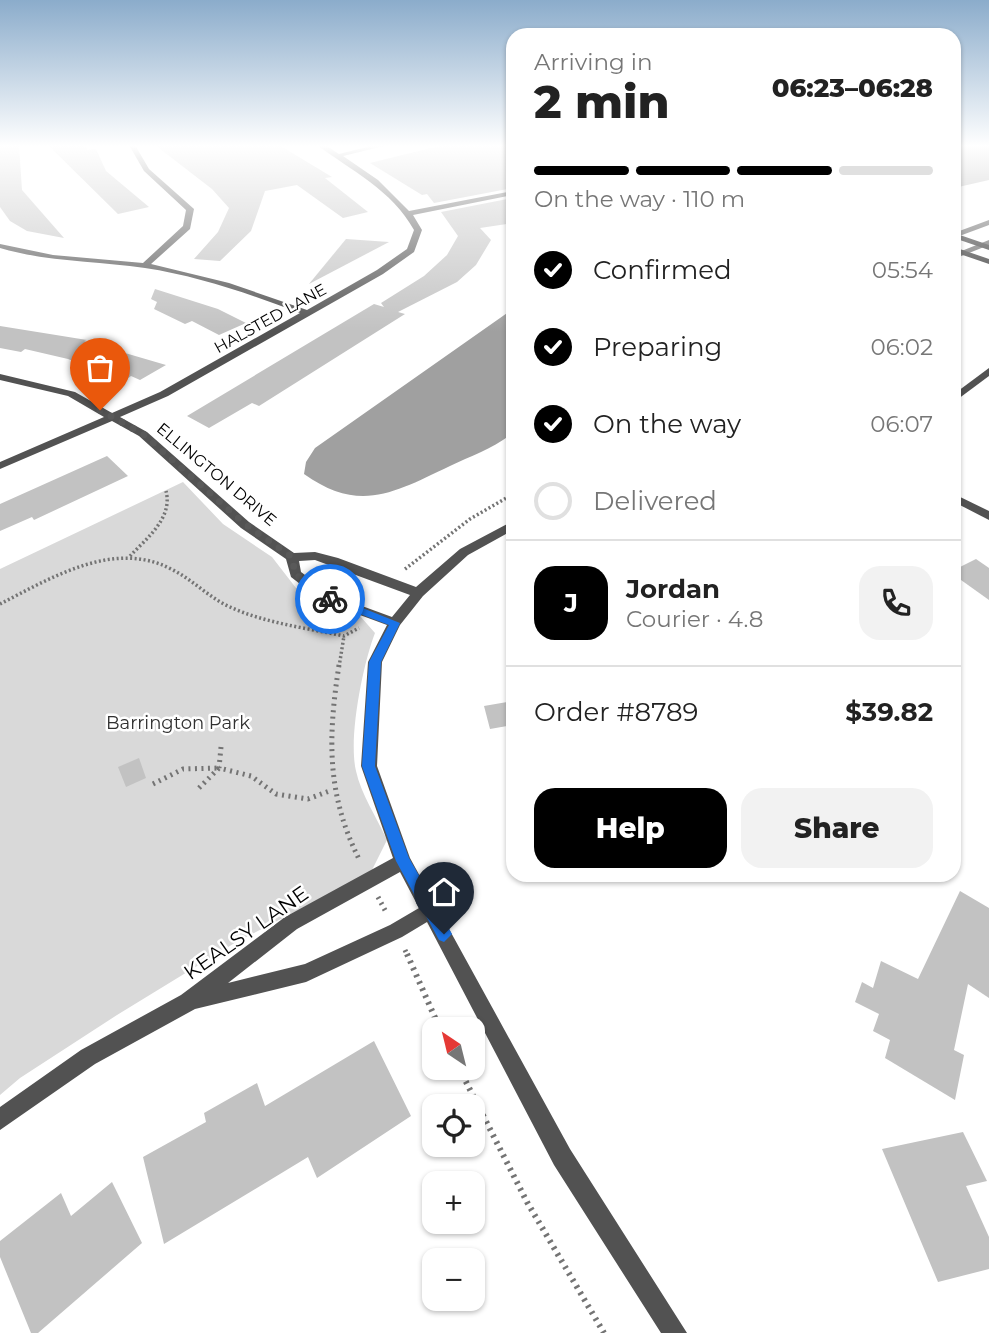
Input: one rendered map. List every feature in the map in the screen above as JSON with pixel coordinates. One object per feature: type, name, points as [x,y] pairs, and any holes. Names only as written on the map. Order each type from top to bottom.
[{"type":"street","points":[[145,265],[187,227],[190,209],[188,207]]},
{"type":"street","points":[[403,207],[410,213],[440,207]]},
{"type":"street","name":"HALSTED LANE","points":[[0,466],[164,394],[380,272],[411,250],[418,230],[410,213]]},
{"type":"street","points":[[961,233],[989,222]]},
{"type":"street","points":[[961,238],[987,245]]},
{"type":"street","points":[[961,254],[987,245]]},
{"type":"street","points":[[0,246],[32,254],[145,265],[248,290],[307,313]]},
{"type":"street","points":[[961,252],[989,262]]},
{"type":"street","points":[[961,393],[989,371]]},
{"type":"street","name":"ELLINGTON DRIVE","points":[[0,377],[71,394],[116,417],[143,434],[245,524],[292,557],[295,574],[327,598],[395,623]]},
{"type":"street","points":[[961,502],[989,516]]},
{"type":"street","points":[[506,530],[464,552],[418,593],[395,623],[375,662],[369,766],[403,861],[432,910],[562,1157],[675,1333]]},
{"type":"street","points":[[292,557],[315,556],[334,561],[418,593]]},
{"type":"street","name":"KEALSY LANE","points":[[0,1120],[88,1058],[188,1002],[291,923],[403,861]]},
{"type":"street","name":"KEALSY LANE","points":[[188,1002],[306,973],[396,931],[432,910]]},
{"type":"path","points":[[130,556],[157,526],[167,508],[170,498],[166,491]]},
{"type":"path","points":[[398,575],[470,519],[506,498]]},
{"type":"path","points":[[0,604],[74,568],[104,559],[130,556],[163,564],[230,607],[344,636],[361,627]]},
{"type":"path","points":[[344,636],[329,720],[332,790],[361,865]]},
{"type":"path","points":[[199,788],[219,768],[221,747]]},
{"type":"path","points":[[153,785],[183,769],[219,768],[251,776],[276,794],[308,799],[332,790]]},
{"type":"path","points":[[409,957],[435,1017]]},
{"type":"path","points":[[465,1080],[527,1202],[604,1333]]},
{"type":"green space","name":"Barrington Park","points":[[183,482],[223,524],[272,557],[296,588],[360,616],[375,633],[358,701],[354,757],[362,788],[387,840],[371,872],[233,944],[117,1015],[20,1078],[0,1095],[0,569]]},
{"type":"shaded area","points":[[506,314],[506,438],[412,484],[377,495],[360,496],[324,486],[304,474],[306,462],[315,448]]},
{"type":"building","points":[[0,207],[37,207],[64,238],[27,231],[10,221]]},
{"type":"building","points":[[111,207],[148,207],[118,214]]},
{"type":"building","points":[[259,207],[251,231],[220,261],[194,259],[218,232],[229,208]]},
{"type":"building","points":[[328,207],[362,207],[368,212],[343,218]]},
{"type":"building","points":[[466,207],[506,207],[506,224],[480,228],[491,240],[476,265],[457,282],[398,312],[405,314],[259,406],[252,403],[209,428],[187,416],[374,304],[384,307],[381,303],[424,276],[447,255],[458,236],[441,212]]},
{"type":"building","points":[[346,239],[389,242],[309,284]]},
{"type":"building","points":[[155,289],[218,309],[246,323],[219,335],[192,321],[185,324],[154,309],[157,302],[151,299]]},
{"type":"building","points":[[0,326],[87,340],[84,341],[166,365],[140,380],[131,376],[124,381],[68,359],[25,349],[21,352],[0,348]]},
{"type":"building","points":[[107,456],[128,476],[34,520],[32,517],[0,531],[0,504]]},
{"type":"building","points":[[976,559],[989,568],[989,600],[961,580],[961,566]]},
{"type":"building","points":[[506,702],[506,726],[490,729],[484,706]]},
{"type":"building","points":[[139,758],[146,778],[126,787],[118,767]]},
{"type":"building","points":[[960,891],[989,908],[989,998],[968,984],[954,1050],[964,1055],[955,1100],[885,1058],[890,1040],[873,1031],[879,1014],[855,1002],[862,982],[873,988],[881,961],[918,979]]},
{"type":"building","points":[[374,1041],[411,1116],[317,1178],[308,1157],[164,1244],[143,1157],[206,1122],[204,1113],[257,1083],[265,1106]]},
{"type":"building","points":[[963,1132],[987,1181],[966,1186],[989,1237],[989,1269],[938,1282],[882,1149]]},
{"type":"building","points":[[112,1182],[142,1243],[38,1333],[31,1333],[0,1257],[0,1241],[61,1193],[71,1216]]},
{"type":"way so far","points":[[100,410],[143,434],[245,524],[292,557],[295,574],[330,599]]},
{"type":"route","points":[[330,599],[395,623],[375,662],[369,766],[403,861],[444,934]]}]
